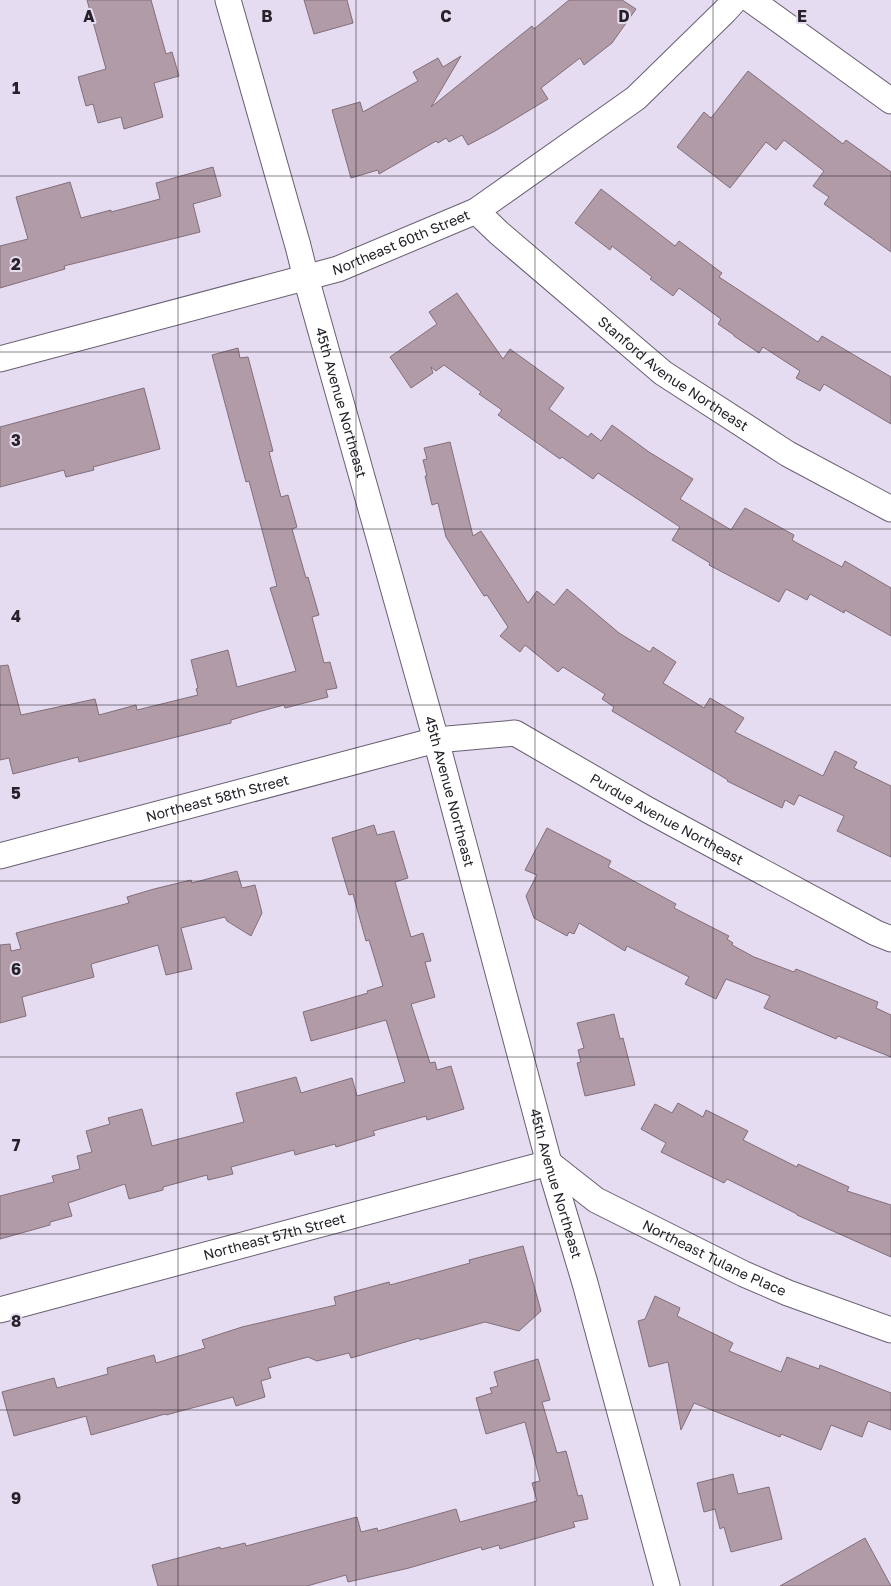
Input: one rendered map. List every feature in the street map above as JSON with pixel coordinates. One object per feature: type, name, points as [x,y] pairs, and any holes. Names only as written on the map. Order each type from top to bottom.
[{"type":"street","name":"45th Avenue Northeast","points":[[228,0],[436,740],[667,1586]]},
{"type":"street","name":"Northeast 60th Street","points":[[0,359],[338,269],[476,211],[636,98],[735,0]]},
{"type":"street","points":[[751,0],[891,101]]},
{"type":"street","name":"Stanford Avenue Northeast","points":[[476,211],[499,234],[663,373],[788,454],[891,509]]},
{"type":"street","name":"Purdue Avenue Northeast","points":[[436,740],[515,733],[648,810],[876,933],[891,939]]},
{"type":"street","name":"Northeast 58th Street","points":[[0,856],[436,740]]},
{"type":"street","name":"Northeast 57th Street","points":[[0,1310],[550,1163]]},
{"type":"street","name":"Northeast Tulane Place","points":[[550,1163],[596,1200],[744,1274],[788,1293],[891,1330]]},
{"type":"building","points":[[87,0],[151,0],[166,54],[172,52],[179,76],[154,83],[163,117],[124,129],[121,117],[98,123],[93,104],[86,106],[78,77],[106,69]]},
{"type":"building","points":[[304,0],[347,0],[353,23],[314,34]]},
{"type":"building","points":[[569,0],[622,0],[636,9],[612,43],[584,65],[580,58],[541,88],[548,99],[495,131],[468,145],[462,135],[449,142],[446,138],[438,143],[436,141],[379,174],[378,170],[351,178],[332,110],[360,102],[363,112],[418,81],[413,72],[438,58],[443,67],[461,56],[431,107],[532,26],[534,29]]},
{"type":"building","points":[[748,71],[843,144],[846,140],[891,172],[891,252],[824,204],[829,197],[813,186],[824,171],[784,140],[776,150],[766,142],[730,188],[677,147],[704,112],[711,118]]},
{"type":"building","points":[[213,167],[221,196],[193,204],[200,232],[64,266],[65,269],[0,288],[0,246],[28,239],[16,197],[70,182],[81,218],[160,199],[156,183]]},
{"type":"building","points":[[601,189],[675,246],[679,241],[722,273],[719,277],[818,342],[822,336],[891,377],[891,424],[824,384],[820,391],[796,378],[800,371],[763,347],[759,353],[718,324],[721,319],[679,288],[673,296],[612,246],[610,250],[575,223]]},
{"type":"building","points":[[457,293],[503,359],[510,349],[564,388],[549,409],[588,437],[591,433],[601,441],[612,425],[649,452],[693,479],[680,499],[731,530],[745,508],[794,535],[792,540],[797,543],[842,567],[845,561],[891,588],[891,636],[845,610],[844,613],[810,594],[807,600],[786,589],[779,602],[709,565],[710,563],[672,540],[680,527],[598,473],[593,479],[562,457],[560,459],[498,415],[502,410],[444,365],[436,371],[431,367],[433,373],[411,388],[390,357],[437,324],[429,312]]},
{"type":"building","points":[[238,348],[240,358],[248,357],[273,451],[269,452],[281,497],[288,495],[297,527],[292,529],[319,615],[312,617],[324,663],[330,662],[337,688],[326,690],[328,697],[285,708],[284,705],[231,720],[231,723],[79,762],[78,757],[13,774],[9,758],[0,760],[0,666],[8,665],[21,715],[95,699],[99,715],[136,705],[137,710],[198,695],[191,660],[228,650],[237,687],[296,671],[270,588],[277,586],[249,481],[246,482],[212,355]]},
{"type":"building","points":[[144,388],[160,449],[93,467],[94,470],[66,477],[64,470],[0,487],[0,427]]},
{"type":"building","points":[[450,442],[473,536],[481,531],[528,603],[537,591],[554,605],[567,589],[619,633],[650,652],[653,647],[676,662],[663,683],[704,708],[710,698],[744,718],[735,732],[823,776],[835,751],[857,762],[854,768],[891,786],[891,857],[837,831],[844,816],[799,795],[794,805],[785,800],[782,808],[727,781],[612,711],[614,707],[602,699],[605,694],[563,667],[558,672],[525,645],[520,652],[500,636],[508,627],[487,595],[484,596],[446,537],[438,503],[432,505],[425,476],[427,476],[423,460],[427,459],[424,448]]},
{"type":"building","points":[[374,825],[377,835],[394,831],[408,878],[395,882],[411,937],[423,933],[431,961],[425,962],[435,997],[411,1004],[430,1063],[435,1062],[437,1070],[451,1066],[464,1109],[427,1120],[426,1116],[373,1131],[375,1135],[336,1147],[335,1144],[295,1155],[294,1150],[231,1167],[233,1174],[208,1180],[207,1175],[129,1199],[125,1184],[68,1203],[72,1216],[50,1222],[50,1225],[0,1239],[0,1196],[54,1182],[52,1176],[80,1169],[77,1156],[92,1152],[86,1131],[110,1124],[108,1118],[142,1109],[152,1146],[244,1122],[236,1093],[296,1077],[301,1093],[352,1078],[357,1096],[405,1082],[386,1020],[311,1041],[303,1012],[368,993],[367,991],[383,986],[369,940],[366,941],[353,894],[349,895],[332,838]]},
{"type":"building","points":[[547,828],[611,861],[608,867],[676,904],[674,908],[729,936],[727,939],[733,943],[732,945],[754,957],[794,972],[796,969],[878,1002],[876,1008],[891,1015],[891,1057],[838,1036],[836,1039],[764,1008],[770,996],[726,979],[716,999],[685,984],[689,977],[627,946],[625,951],[579,923],[574,934],[569,932],[567,936],[534,918],[526,896],[537,875],[525,870]]},
{"type":"building","points":[[237,871],[242,888],[255,885],[262,913],[251,936],[227,921],[225,917],[181,928],[192,969],[166,975],[158,945],[91,964],[94,977],[22,997],[26,1016],[0,1023],[0,945],[10,944],[11,951],[21,949],[16,933],[129,903],[127,897],[154,889],[191,880],[192,883]]},
{"type":"building","points":[[614,1014],[620,1039],[623,1038],[635,1085],[585,1096],[577,1063],[581,1062],[578,1050],[584,1048],[577,1023]]},
{"type":"building","points":[[678,1103],[703,1117],[706,1110],[748,1131],[743,1140],[797,1167],[798,1164],[849,1187],[847,1191],[891,1205],[891,1257],[797,1215],[727,1179],[724,1183],[661,1152],[666,1143],[641,1129],[655,1104],[672,1113]]},
{"type":"building","points":[[523,1246],[541,1311],[519,1331],[485,1322],[420,1340],[419,1338],[351,1358],[349,1353],[317,1361],[308,1357],[268,1368],[271,1378],[261,1381],[265,1397],[236,1406],[233,1397],[91,1435],[86,1416],[14,1436],[2,1392],[54,1378],[57,1388],[108,1374],[107,1368],[154,1355],[156,1363],[205,1348],[202,1340],[242,1327],[336,1305],[334,1297],[389,1282],[390,1285],[470,1263],[469,1260]]},
{"type":"building","points":[[655,1296],[680,1308],[677,1316],[733,1343],[729,1351],[781,1372],[787,1357],[819,1369],[820,1365],[891,1393],[891,1430],[868,1421],[862,1437],[831,1425],[821,1450],[781,1434],[780,1437],[694,1403],[681,1430],[668,1362],[649,1367],[638,1321],[645,1319]]},
{"type":"building","points":[[538,1359],[550,1400],[542,1402],[557,1453],[566,1451],[578,1496],[582,1495],[588,1519],[573,1522],[575,1527],[500,1549],[499,1545],[482,1550],[481,1547],[409,1568],[348,1582],[346,1575],[307,1586],[158,1586],[152,1565],[220,1547],[221,1549],[245,1543],[246,1546],[357,1517],[361,1532],[377,1528],[378,1531],[456,1509],[460,1522],[537,1501],[532,1483],[540,1481],[525,1422],[486,1434],[476,1398],[492,1393],[490,1388],[498,1386],[494,1372]]},
{"type":"building","points":[[733,1474],[738,1494],[769,1487],[782,1539],[731,1552],[724,1527],[720,1529],[715,1509],[704,1512],[697,1483]]},
{"type":"building","points":[[865,1538],[891,1586],[780,1586]]}]
